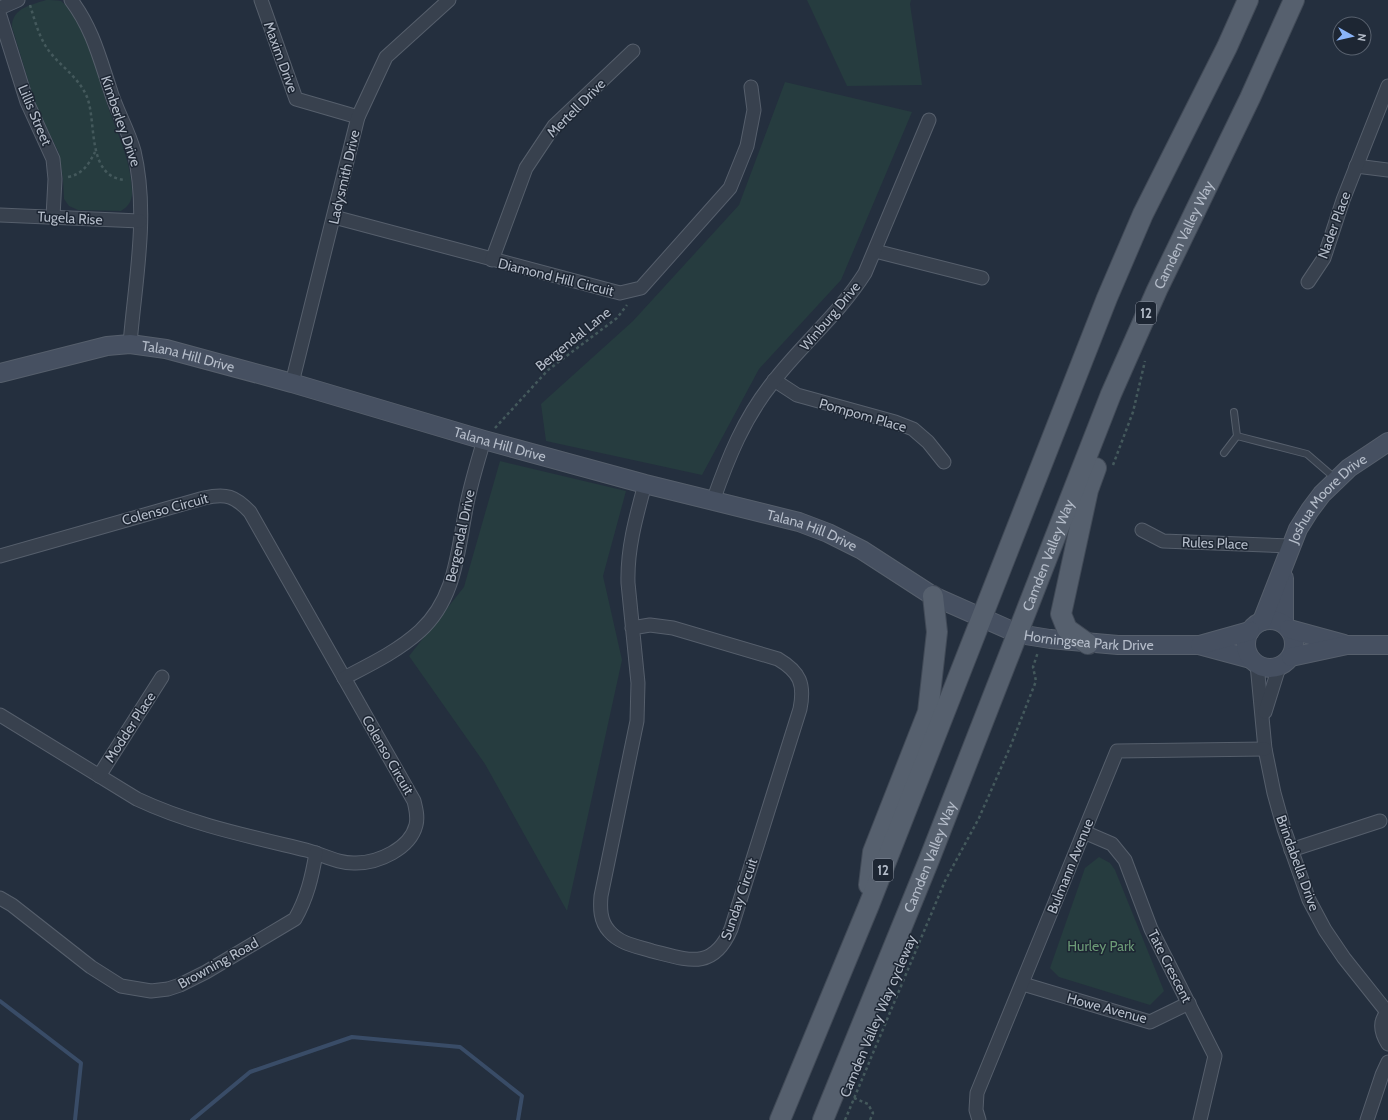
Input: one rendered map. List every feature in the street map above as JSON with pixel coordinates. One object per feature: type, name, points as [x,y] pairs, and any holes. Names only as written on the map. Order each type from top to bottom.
[{"type":"main road","name":"12","points":[[780,1120],[869,906],[1110,291],[1143,214],[1227,47],[1248,0]]},
{"type":"main road","name":"Camden Valley Way","points":[[823,1120],[1019,634],[1111,394],[1144,319],[1260,76],[1294,0]]},
{"type":"main road","points":[[1088,644],[1067,629],[1061,614],[1088,490],[1144,319]]},
{"type":"main road","points":[[869,906],[868,887],[873,852],[928,712],[937,632],[933,596]]},
{"type":"street","points":[[0,8],[18,0]]},
{"type":"street","name":"Kimberley Drive","points":[[71,0],[90,28],[115,106],[133,150],[139,179],[140,221],[130,344]]},
{"type":"street","name":"Maxim Drive","points":[[260,0],[296,99],[358,117]]},
{"type":"street","name":"Ladysmith Drive","points":[[292,383],[358,117],[386,57],[447,1]]},
{"type":"street","name":"Lillis Street","points":[[0,16],[27,102],[53,159],[55,179],[53,217]]},
{"type":"street","name":"Mertell Drive","points":[[492,260],[526,168],[554,126],[633,51]]},
{"type":"street","name":"Nader Place","points":[[1308,282],[1324,258],[1343,200],[1388,86]]},
{"type":"street","points":[[641,288],[730,188],[747,146],[754,110],[751,87]]},
{"type":"street","name":"Winburg Drive","points":[[713,501],[731,450],[760,398],[774,380],[853,292],[865,273],[929,120]]},
{"type":"street","points":[[1356,166],[1388,170]]},
{"type":"street","name":"Tugela Rise","points":[[0,215],[140,221]]},
{"type":"street","name":"Diamond Hill Circuit","points":[[334,217],[620,293],[641,288]]},
{"type":"street","points":[[875,251],[982,278]]},
{"type":"street","name":"Talana Hill Drive","points":[[0,373],[107,346],[130,344],[166,349],[292,383],[484,440],[644,484],[799,522],[828,533],[862,550],[933,596],[982,618]]},
{"type":"street","name":"Pompom Place","points":[[774,380],[797,395],[895,422],[912,429],[928,442],[944,462]]},
{"type":"street","name":"Bergendal Drive","points":[[344,678],[406,643],[426,625],[446,596],[458,561],[469,494],[484,440]]},
{"type":"street","name":"Joshua Moore Drive","points":[[1256,626],[1284,569],[1298,530],[1310,510],[1336,480],[1365,456],[1388,442]]},
{"type":"street","name":"Sunday Circuit","points":[[632,628],[650,625],[673,628],[778,659],[789,665],[802,683],[803,695],[800,709],[727,940],[719,949],[701,959],[689,960],[625,943],[608,930],[600,910],[601,896],[637,721],[638,683],[632,628],[628,567],[632,531],[644,484]]},
{"type":"street","name":"Colenso Circuit","points":[[0,556],[217,495],[240,501],[250,512],[414,801],[417,814],[416,825],[411,836],[403,845],[383,857],[369,862],[354,864],[337,861],[316,853],[181,817],[137,799],[0,715]]},
{"type":"street","name":"Rules Place","points":[[1142,530],[1163,541],[1291,546]]},
{"type":"street","name":"Joshua Moore Drive","points":[[1284,569],[1286,626]]},
{"type":"street","name":"Horningsea Park Drive","points":[[982,618],[1019,634],[1088,644],[1199,645],[1254,662],[1264,668],[1347,645],[1388,645]]},
{"type":"street","name":"Horningsea Park Drive","points":[[1199,645],[1256,626],[1269,620],[1347,645]]},
{"type":"street","points":[[1254,662],[1246,645],[1256,626]]},
{"type":"street","points":[[1285,662],[1294,643],[1286,626]]},
{"type":"street","name":"Brindabella Drive","points":[[1254,662],[1263,718],[1265,749],[1274,793],[1291,850],[1309,900],[1325,930],[1368,991],[1387,1011]]},
{"type":"street","name":"Brindabella Drive","points":[[1263,718],[1285,662]]},
{"type":"street","name":"Modder Place","points":[[99,776],[162,678]]},
{"type":"street","name":"Bulmann Avenue","points":[[979,1120],[976,1110],[977,1093],[1023,984],[1117,751],[1265,749]]},
{"type":"street","points":[[1291,850],[1380,821]]},
{"type":"street","name":"Tate Crescent","points":[[1084,832],[1112,844],[1126,860],[1151,928],[1215,1056],[1200,1120]]},
{"type":"street","name":"Browning Road","points":[[0,898],[12,905],[91,966],[121,986],[151,991],[168,989],[180,985],[206,972],[295,919],[301,909],[311,882],[316,853]]},
{"type":"street","name":"Howe Avenue","points":[[1023,984],[1150,1022],[1189,1003]]},
{"type":"street","points":[[1387,1011],[1381,1025],[1382,1035],[1388,1044]]},
{"type":"street","points":[[1367,1120],[1382,1075],[1388,1062]]},
{"type":"lane","points":[[1224,453],[1237,436],[1234,412]]},
{"type":"lane","points":[[1237,436],[1307,454],[1336,480]]},
{"type":"path","points":[[28,0],[45,45],[72,74],[86,96],[95,152],[109,174],[125,180],[139,179]]},
{"type":"path","points":[[54,195],[66,195],[67,177],[77,175],[84,169],[95,152]]},
{"type":"path","name":"Bergendal Lane","points":[[484,440],[548,370],[617,318],[641,288]]},
{"type":"path","points":[[1110,472],[1133,412],[1146,360]]},
{"type":"path","name":"Camden Valley Way cycleway","points":[[845,1120],[945,881],[979,818],[1011,745],[1036,681],[1032,667],[1036,656]]},
{"type":"path","points":[[854,1098],[868,1104],[873,1114],[870,1120]]},
{"type":"green space","points":[[46,0],[61,1],[65,4],[76,18],[87,39],[130,172],[132,197],[128,205],[121,211],[78,210],[69,206],[64,199],[59,153],[36,106],[12,27],[15,15],[19,11],[23,8]]},
{"type":"green space","points":[[807,0],[911,0],[910,4],[922,85],[847,86]]},
{"type":"green space","points":[[785,82],[912,112],[841,280],[759,369],[702,475],[546,441],[541,404],[633,321],[739,205]]},
{"type":"green space","points":[[500,461],[626,491],[603,576],[622,660],[567,911],[485,764],[409,656],[464,587]]},
{"type":"green space","name":"Hurley Park","points":[[1099,857],[1110,863],[1115,870],[1164,991],[1150,1005],[1059,977],[1050,968],[1085,868]]},
{"type":"waterway","points":[[0,1001],[81,1063],[75,1120]]},
{"type":"waterway","points":[[192,1120],[250,1072],[352,1037],[460,1047],[522,1096],[518,1120]]}]
